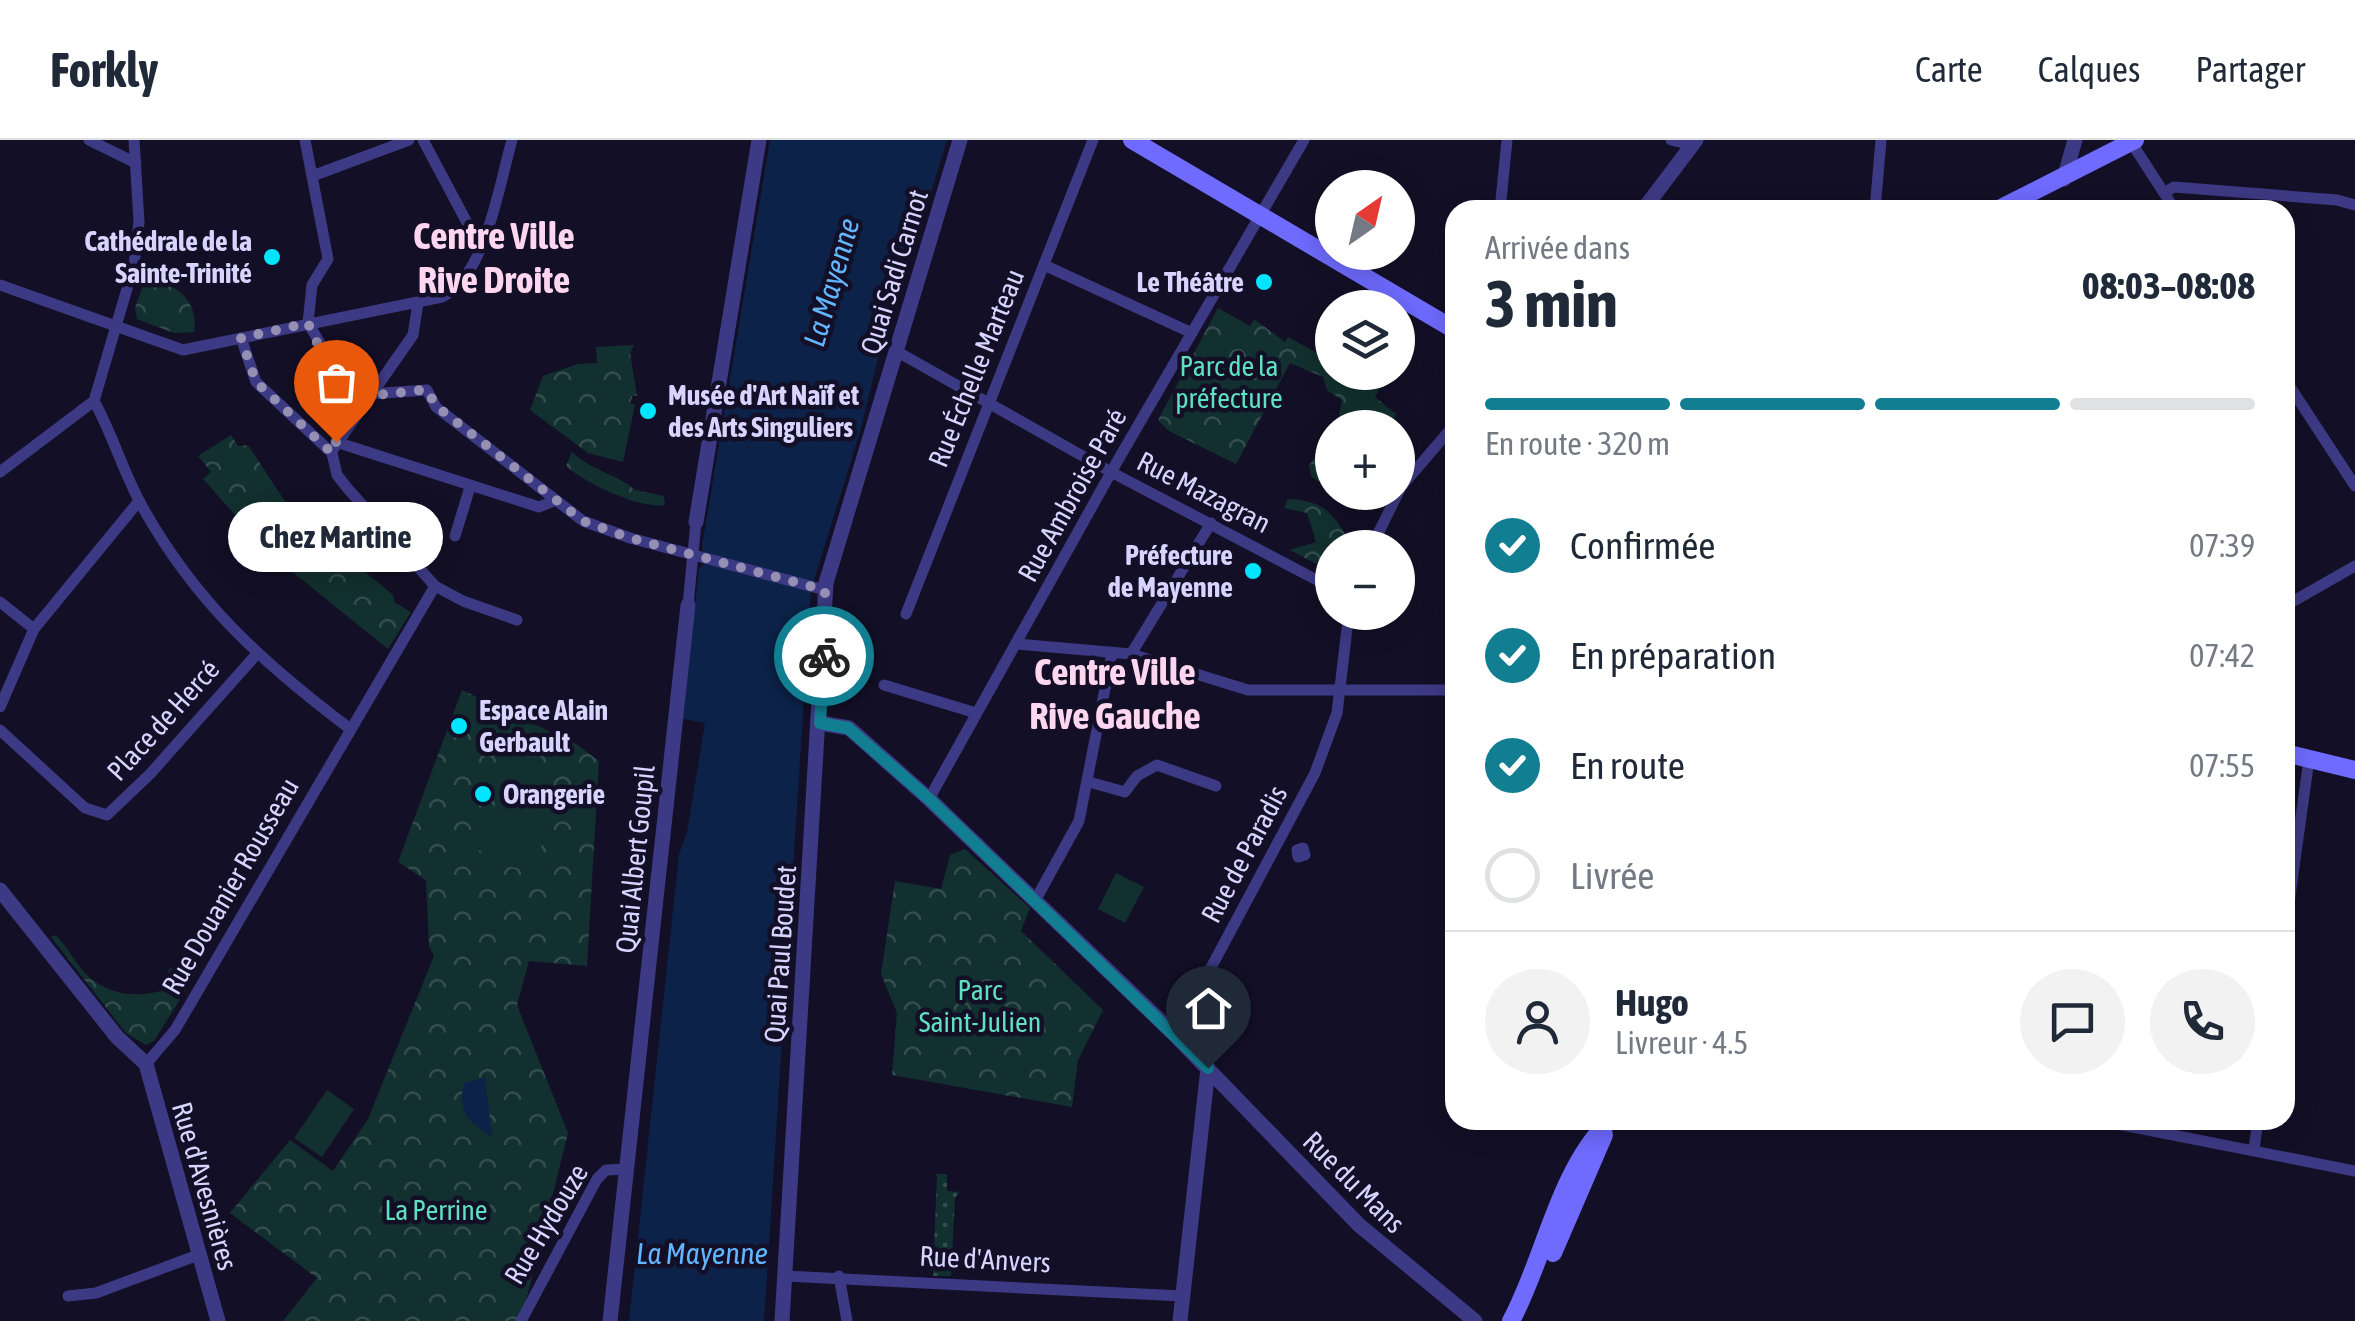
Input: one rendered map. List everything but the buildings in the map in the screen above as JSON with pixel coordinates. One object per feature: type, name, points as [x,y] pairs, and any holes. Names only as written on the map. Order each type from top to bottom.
[{"type":"main road","points":[[1132,140],[1445,324]]},
{"type":"main road","points":[[2020,200],[2122,143]]},
{"type":"main road","points":[[2036,200],[2041,190]]},
{"type":"main road","points":[[2295,756],[2355,770]]},
{"type":"main road","points":[[1511,1321],[1573,1176],[1600,1130]]},
{"type":"main road","points":[[1520,1321],[1578,1200],[1605,1130]]},
{"type":"street","points":[[89,140],[136,163]]},
{"type":"street","points":[[0,472],[94,401],[134,265],[139,222],[134,140]]},
{"type":"street","points":[[305,140],[315,175],[328,259],[312,285],[308,323],[338,374],[369,394],[427,390],[436,406],[583,521],[825,590]]},
{"type":"street","points":[[315,175],[409,140]]},
{"type":"street","points":[[423,140],[480,247]]},
{"type":"street","points":[[0,285],[167,346],[204,348],[442,297],[462,283],[480,247],[512,140]]},
{"type":"street","points":[[696,522],[759,140]]},
{"type":"street","name":"Quai Sadi Carnot","points":[[825,590],[960,140]]},
{"type":"street","name":"Rue Échelle Marteau","points":[[906,614],[1093,140]]},
{"type":"street","name":"Rue Ambroise Paré","points":[[929,799],[1111,472],[1304,140]]},
{"type":"street","points":[[1501,200],[1507,140]]},
{"type":"street","points":[[1671,140],[1694,142]]},
{"type":"street","points":[[1876,200],[1881,140]]},
{"type":"street","points":[[2064,178],[2075,140]]},
{"type":"street","points":[[1650,200],[1694,142]]},
{"type":"street","points":[[2122,143],[2168,200]]},
{"type":"street","points":[[2164,193],[2174,187],[2337,200],[2355,205]]},
{"type":"street","points":[[1044,265],[1192,333]]},
{"type":"street","points":[[418,303],[413,335],[334,448],[337,475],[435,586],[463,601],[517,620]]},
{"type":"street","points":[[241,338],[256,382],[334,448],[538,508],[556,500]]},
{"type":"street","name":"Rue Mazagran","points":[[896,350],[1111,472],[1315,579]]},
{"type":"street","points":[[2295,395],[2355,486]]},
{"type":"street","points":[[94,401],[140,501],[201,596],[256,656]]},
{"type":"street","points":[[1380,530],[1401,486],[1445,435]]},
{"type":"street","points":[[455,536],[470,487]]},
{"type":"street","points":[[0,707],[34,629],[140,501]]},
{"type":"street","name":"Quai Albert Goupil","points":[[610,1321],[696,522]]},
{"type":"street","points":[[1132,654],[1211,524]]},
{"type":"street","points":[[2295,600],[2355,566]]},
{"type":"street","name":"Rue Douanier Rousseau","points":[[146,1064],[175,1030],[435,586]]},
{"type":"street","name":"Quai Paul Boudet","points":[[782,1321],[825,590]]},
{"type":"street","points":[[0,602],[34,629]]},
{"type":"street","name":"Rue de Paradis","points":[[1175,1035],[1316,773],[1337,713],[1348,630]]},
{"type":"street","points":[[1017,644],[1132,654],[1248,690],[1445,690]]},
{"type":"street","points":[[1036,899],[1079,822],[1112,653]]},
{"type":"street","name":"Place de Hercé","points":[[0,730],[85,808],[106,814],[150,774],[256,656],[349,728]]},
{"type":"street","points":[[884,684],[976,713]]},
{"type":"street","name":"Rue du Mans","points":[[820,723],[848,728],[929,799],[1175,1035],[1359,1225],[1475,1321]]},
{"type":"street","points":[[2295,832],[2309,760]]},
{"type":"street","points":[[1089,782],[1126,792],[1137,776],[1157,765],[1216,786]]},
{"type":"street","points":[[1280,841],[1297,850]]},
{"type":"street","points":[[0,890],[117,1038],[146,1064]]},
{"type":"street","name":"Rue d'Avesnières","points":[[146,1064],[218,1321]]},
{"type":"street","points":[[1180,1321],[1208,1068]]},
{"type":"street","points":[[2150,1130],[2355,1170]]},
{"type":"street","points":[[2254,1149],[2257,1130]]},
{"type":"street","name":"Rue Hydouze","points":[[521,1321],[598,1179],[606,1170],[626,1168]]},
{"type":"street","points":[[68,1296],[96,1293],[198,1256]]},
{"type":"street","name":"Rue d'Anvers","points":[[785,1276],[1182,1296]]},
{"type":"street","points":[[839,1276],[847,1321]]},
{"type":"green space","points":[[144,282],[166,284],[182,294],[193,311],[194,332],[174,333],[137,319],[135,308]]},
{"type":"green space","name":"Parc de la préfecture","points":[[1218,308],[1250,326],[1254,319],[1285,342],[1288,337],[1315,352],[1315,374],[1290,363],[1236,464],[1169,431],[1158,420]]},
{"type":"green space","points":[[634,345],[630,353],[637,396],[633,395],[630,403],[635,405],[623,462],[588,453],[530,410],[543,376],[577,364],[597,363],[596,347]]},
{"type":"green space","name":"Parc de la préfecture","points":[[1327,390],[1378,390],[1375,397],[1391,410],[1340,410],[1342,400]]},
{"type":"green space","points":[[231,435],[238,446],[248,445],[288,506],[315,531],[315,539],[327,540],[355,562],[356,572],[365,572],[393,595],[394,602],[411,612],[388,649],[269,553],[203,479],[211,472],[198,456]]},
{"type":"green space","points":[[572,452],[635,490],[664,496],[665,505],[627,499],[586,480],[566,466]]},
{"type":"green space","points":[[1315,457],[1315,479],[1311,476],[1309,465]]},
{"type":"green space","points":[[1288,499],[1312,503],[1315,510],[1328,512],[1343,530],[1315,530],[1315,539],[1307,513],[1284,508]]},
{"type":"green space","points":[[1315,542],[1315,563],[1290,550]]},
{"type":"green space","name":"La Perrine","points":[[462,690],[576,744],[599,761],[587,966],[529,961],[517,1005],[568,1133],[521,1321],[283,1321],[317,1278],[230,1213],[290,1140],[333,1171],[368,1119],[434,956],[429,946],[426,880],[398,862]]},
{"type":"green space","points":[[517,748],[544,763],[541,776],[557,794],[537,860],[526,869],[510,867],[478,849]]},
{"type":"green space","name":"Parc Saint-Julien","points":[[965,849],[1030,908],[1021,931],[1103,1010],[1078,1060],[1072,1107],[892,1075],[897,1013],[881,974],[895,881],[941,889],[950,855]]},
{"type":"green space","points":[[1116,873],[1144,887],[1125,923],[1098,909]]},
{"type":"green space","points":[[55,935],[90,978],[121,993],[153,993],[174,987],[168,970],[174,966],[186,990],[154,1041],[146,1045],[126,1033],[51,937]]},
{"type":"green space","points":[[327,1090],[354,1109],[322,1157],[294,1138]]},
{"type":"green space","points":[[937,1174],[947,1174],[947,1191],[959,1192],[955,1198],[951,1276],[933,1276]]},
{"type":"water","name":"La Mayenne","points":[[770,140],[947,140],[918,235],[910,233],[908,237],[860,432],[811,590],[764,1321],[629,1321],[679,854],[687,832],[705,723],[683,719],[699,569],[705,563],[702,546]]},
{"type":"water","points":[[485,1077],[492,1137],[471,1121],[462,1102],[464,1083]]},
{"type":"way so far","points":[[336,442],[332,453],[263,391],[256,382],[241,338],[308,323],[316,343],[338,374],[357,389],[369,394],[427,390],[436,406],[583,521],[630,538],[825,590],[824,656]]},
{"type":"place","name":"Cathédrale de la Sainte-Trinité","points":[[272,257]]},
{"type":"place","name":"Le Théâtre","points":[[1264,282]]},
{"type":"place","name":"Musée d'Art Naïf et des Arts Singuliers","points":[[648,411]]},
{"type":"place","name":"Chez Martine","points":[[336,442]]},
{"type":"place","name":"Préfecture de Mayenne","points":[[1253,571]]},
{"type":"place","name":"Espace Alain Gerbault","points":[[459,726]]},
{"type":"place","name":"Orangerie","points":[[483,794]]},
{"type":"district","name":"Centre Ville Rive Droite","points":[[494,257]]},
{"type":"district","name":"Centre Ville Rive Gauche","points":[[1115,693]]},
{"type":"route","points":[[824,656],[820,723],[848,728],[929,799],[1208,1068]]}]
